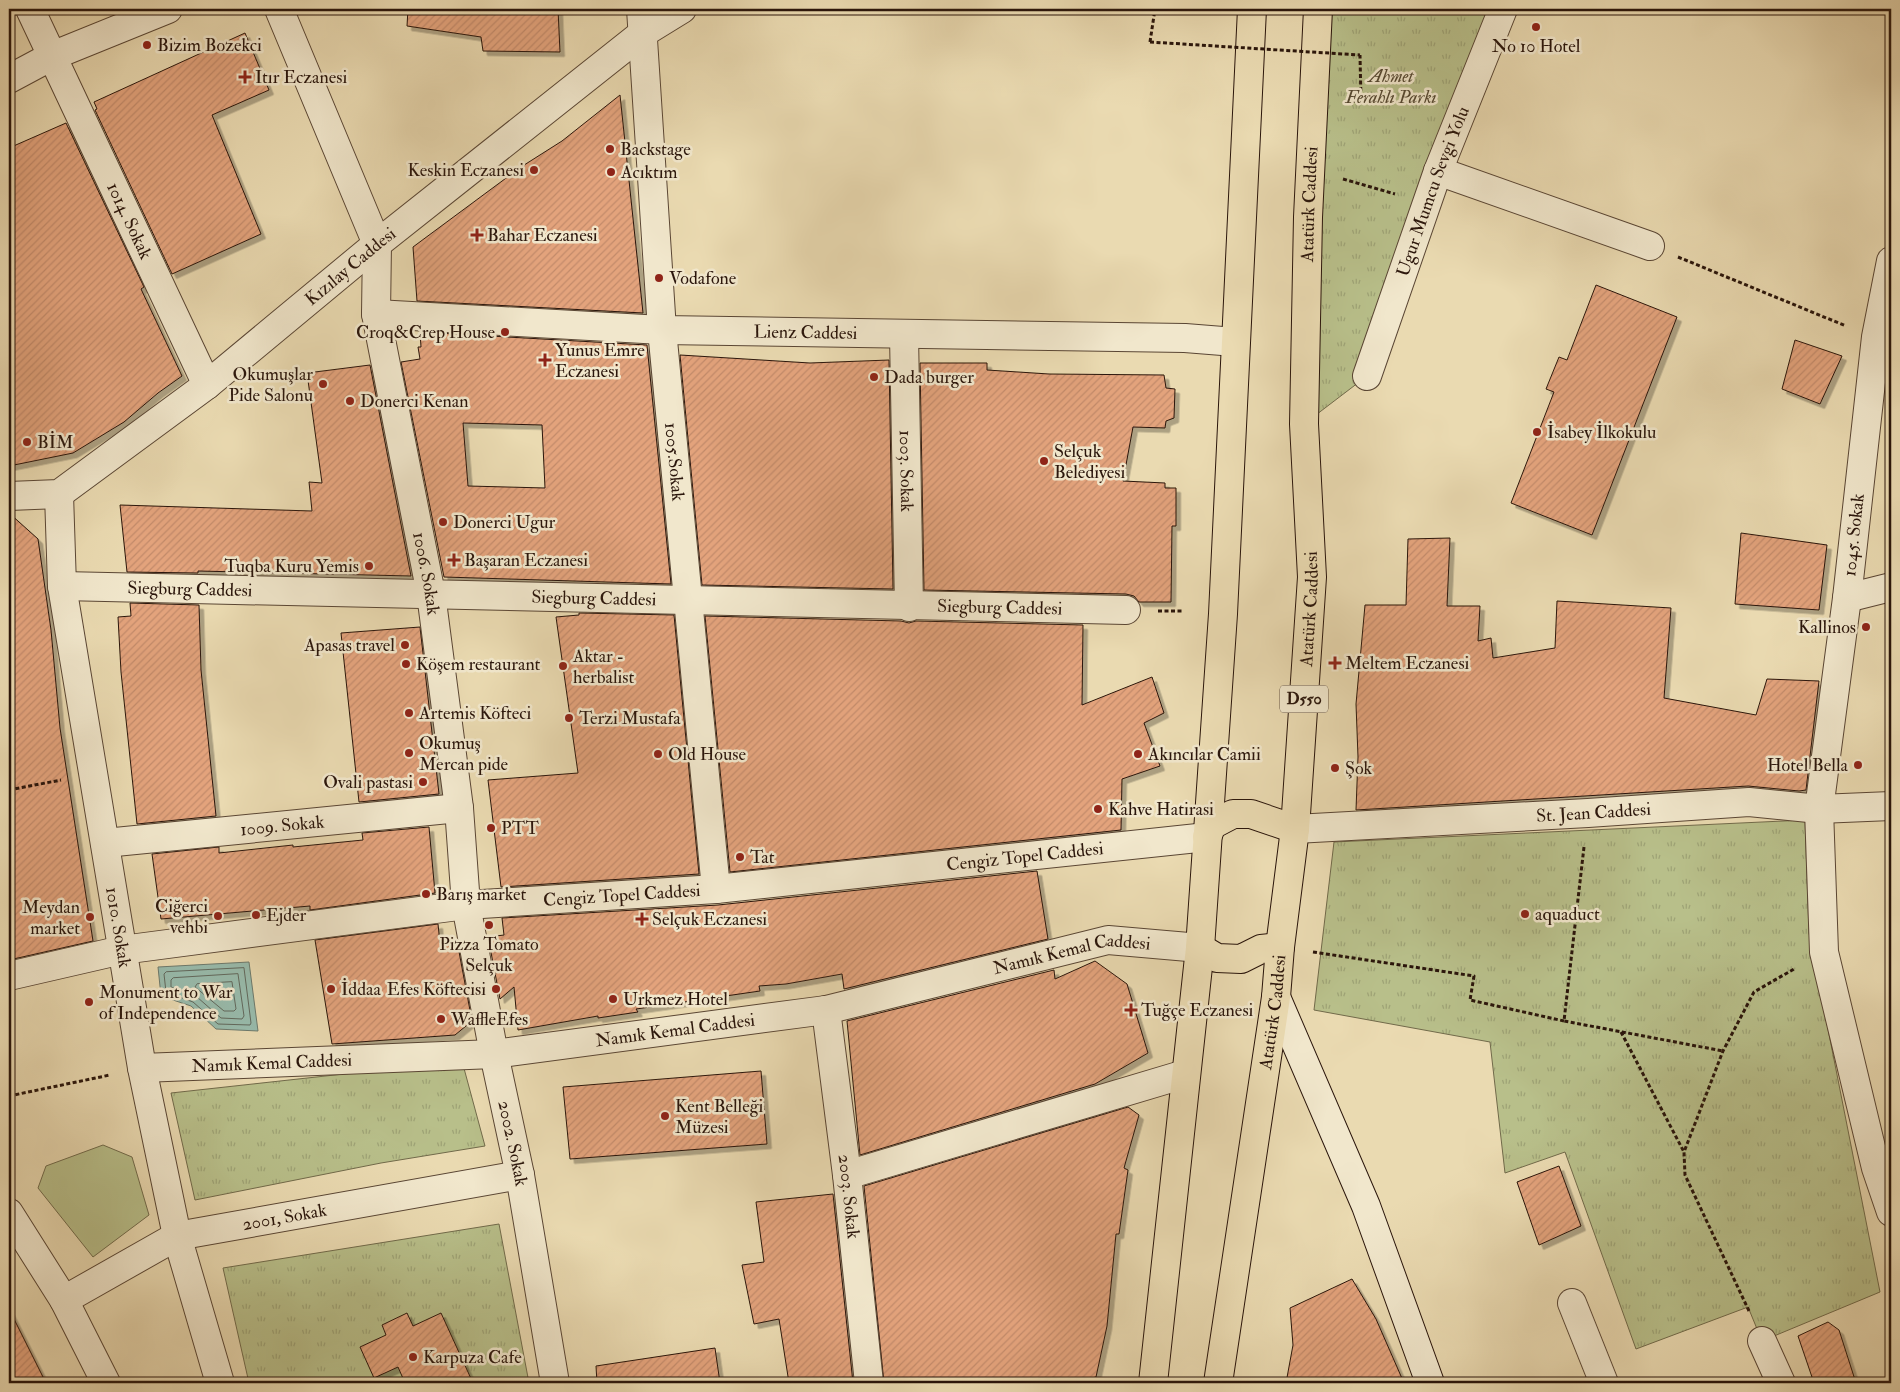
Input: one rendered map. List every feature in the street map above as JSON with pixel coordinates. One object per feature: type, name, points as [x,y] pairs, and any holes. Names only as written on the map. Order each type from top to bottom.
[{"type":"highway","points":[[1153,1383],[1200,948],[1223,614],[1252,9]]},
{"type":"highway","name":"Atatürk Caddesi","points":[[1218,1383],[1276,997],[1280,947],[1295,830],[1312,577],[1304,424],[1308,217],[1318,9]]},
{"type":"highway","points":[[1207,837],[1212,825],[1233,814],[1252,814],[1295,830]]},
{"type":"highway","points":[[1200,948],[1218,958],[1241,959],[1261,948],[1280,947]]},
{"type":"street","name":"1014. Sokak","points":[[30,9],[207,385]]},
{"type":"street","points":[[9,79],[52,56],[168,9]]},
{"type":"street","points":[[279,9],[377,244]]},
{"type":"street","name":"Kızılay Caddesi","points":[[58,494],[207,385],[642,21],[682,9]]},
{"type":"street","name":"Ugur Mumcu Sevgi Yolu","points":[[1367,376],[1438,171],[1503,9]]},
{"type":"street","name":"1005.Sokak","points":[[642,21],[662,330],[716,889]]},
{"type":"street","points":[[1438,171],[1650,246]]},
{"type":"street","name":"1006. Sokak","points":[[377,244],[376,314],[431,594],[459,808],[466,905]]},
{"type":"street","name":"1045. Sokak","points":[[1891,261],[1883,340],[1819,809],[1824,952],[1876,1168],[1891,1212]]},
{"type":"street","name":"Lienz Caddesi","points":[[376,314],[662,330],[1184,338],[1235,342]]},
{"type":"street","name":"1003. Sokak","points":[[904,335],[909,606]]},
{"type":"street","points":[[9,496],[58,494]]},
{"type":"street","name":"1010. Sokak","points":[[58,494],[62,586],[142,1068],[177,1236],[220,1383]]},
{"type":"street","name":"Siegburg Caddesi","points":[[62,586],[687,602],[1126,610]]},
{"type":"street","points":[[1847,598],[1891,587]]},
{"type":"street","name":"St. Jean Caddesi","points":[[1295,830],[1749,802],[1819,809],[1891,806]]},
{"type":"street","name":"1009. Sokak","points":[[105,843],[459,808]]},
{"type":"street","name":"Cengiz Topel Caddesi","points":[[9,976],[122,950],[466,905],[716,889],[1207,837]]},
{"type":"street","name":"2002. Sokak","points":[[466,905],[494,1054],[520,1175],[555,1383]]},
{"type":"street","name":"Namık Kemal Caddesi","points":[[142,1068],[494,1054],[826,1010],[1108,940],[1200,948]]},
{"type":"street","points":[[1276,997],[1366,1206],[1430,1383]]},
{"type":"street","name":"2003. Sokak","points":[[826,1010],[847,1175],[870,1383]]},
{"type":"street","points":[[847,1175],[1185,1074]]},
{"type":"street","name":"2001, Sokak","points":[[64,1300],[177,1236],[520,1175]]},
{"type":"street","points":[[9,1213],[64,1300],[106,1383]]},
{"type":"street","points":[[1572,1303],[1604,1383]]},
{"type":"street","points":[[1762,1341],[1781,1383]]},
{"type":"path","points":[[1154,9],[1150,42],[1360,55],[1361,101]]},
{"type":"path","points":[[1339,178],[1427,202]]},
{"type":"path","points":[[1650,246],[1883,340]]},
{"type":"path","points":[[9,790],[94,774]]},
{"type":"path","points":[[1564,1021],[1588,813]]},
{"type":"path","points":[[1280,947],[1474,976],[1470,1000],[1564,1021],[1722,1051]]},
{"type":"path","points":[[1762,1341],[1685,1175],[1684,1152],[1722,1051],[1754,992],[1824,952]]},
{"type":"path","points":[[1621,1032],[1684,1152]]},
{"type":"path","points":[[9,1096],[142,1068]]},
{"type":"green space","name":"Ahmet Ferahlı Parkı","points":[[1318,9],[1503,9],[1367,376],[1304,424]]},
{"type":"green space","points":[[1805,820],[1809,933],[1880,1292],[1762,1341],[1748,1307],[1636,1349],[1565,1152],[1505,1173],[1490,1042],[1314,1010],[1334,842]]},
{"type":"green space","points":[[462,1061],[485,1146],[381,1163],[195,1200],[171,1093]]},
{"type":"green space","points":[[103,1145],[132,1157],[149,1215],[93,1257],[38,1188],[46,1166]]},
{"type":"green space","points":[[499,1224],[529,1383],[249,1383],[223,1268]]},
{"type":"water","points":[[249,962],[258,1031],[216,1029],[191,1006],[161,996],[158,967]]},
{"type":"building","points":[[408,9],[558,9],[560,52],[483,51],[481,37],[407,26]]},
{"type":"building","points":[[245,33],[269,90],[212,115],[261,234],[172,274],[95,110],[97,109],[94,102]]},
{"type":"building","points":[[620,95],[643,313],[417,301],[413,247],[521,167],[562,141]]},
{"type":"building","points":[[66,123],[144,287],[141,289],[182,376],[158,393],[124,422],[73,453],[9,466],[9,148]]},
{"type":"building","points":[[1596,285],[1677,317],[1592,535],[1511,503],[1554,392],[1546,389],[1559,357],[1567,360]]},
{"type":"building","points":[[420,332],[647,345],[671,584],[444,577],[401,362],[420,359],[418,347],[421,347]],"holes":[[[463,423],[542,425],[545,488],[468,486]]]},
{"type":"building","points":[[1795,340],[1842,356],[1820,404],[1782,389]]},
{"type":"building","points":[[680,355],[810,363],[889,360],[893,589],[702,585]]},
{"type":"building","points":[[920,363],[987,363],[987,370],[1049,374],[1164,375],[1166,388],[1175,389],[1174,418],[1166,421],[1165,428],[1133,427],[1123,481],[1165,483],[1165,488],[1176,488],[1176,526],[1172,526],[1171,602],[1139,602],[1134,596],[1126,594],[924,590]]},
{"type":"building","points":[[370,365],[411,576],[198,571],[198,573],[127,572],[120,505],[312,511],[309,482],[322,483],[307,373]]},
{"type":"building","points":[[9,513],[38,539],[51,630],[60,728],[93,941],[9,960]]},
{"type":"building","points":[[1741,533],[1827,545],[1819,610],[1735,604]]},
{"type":"building","points":[[1450,538],[1447,606],[1480,606],[1478,641],[1491,638],[1493,658],[1555,648],[1557,601],[1671,608],[1664,698],[1756,715],[1767,679],[1819,681],[1806,790],[1748,786],[1356,810],[1358,757],[1356,704],[1365,605],[1406,605],[1408,539]]},
{"type":"building","points":[[130,603],[199,605],[201,670],[216,816],[137,824],[121,672],[118,617],[131,616]]},
{"type":"building","points":[[579,613],[674,615],[699,874],[501,887],[488,780],[578,773],[556,617],[579,615]]},
{"type":"building","points":[[705,616],[901,621],[909,623],[916,621],[1083,625],[1082,705],[1152,677],[1164,713],[1144,723],[1160,766],[1122,779],[1121,830],[730,872]]},
{"type":"building","points":[[420,627],[439,794],[359,802],[341,633]]},
{"type":"building","points":[[429,827],[435,893],[310,910],[310,906],[161,919],[152,854],[219,847],[219,853],[293,845],[293,847],[363,840],[362,833]]},
{"type":"building","points":[[1037,871],[1048,939],[844,989],[842,974],[786,984],[759,986],[760,991],[636,1009],[638,1012],[598,1018],[598,1016],[518,1030],[514,987],[500,999],[488,937],[504,935],[502,918],[718,905]]},
{"type":"building","points":[[438,924],[440,943],[457,941],[472,1021],[455,1035],[332,1044],[315,940]]},
{"type":"building","points":[[1095,961],[1127,984],[1148,1053],[1095,1084],[860,1155],[847,1021],[1054,970],[1055,979]]},
{"type":"building","name":"Kent Belleği Müzesi","points":[[761,1071],[767,1144],[570,1159],[563,1087]]},
{"type":"building","points":[[1128,1107],[1139,1115],[1124,1168],[1128,1170],[1119,1234],[1116,1234],[1107,1326],[1096,1377],[1065,1383],[884,1383],[864,1186]]},
{"type":"building","points":[[1559,1166],[1581,1226],[1539,1245],[1517,1182]]},
{"type":"building","points":[[833,1194],[853,1383],[789,1383],[779,1319],[754,1324],[742,1265],[764,1262],[756,1202]]},
{"type":"building","points":[[1352,1279],[1376,1319],[1404,1383],[1286,1383],[1293,1345],[1290,1308]]},
{"type":"building","points":[[9,1309],[46,1383],[9,1383]]},
{"type":"building","name":"Karpuza Cafe","points":[[407,1313],[413,1326],[441,1313],[473,1383],[405,1383],[398,1367],[374,1378],[360,1347],[386,1335],[382,1325]]},
{"type":"building","points":[[1828,1322],[1839,1330],[1856,1383],[1814,1383],[1798,1336]]},
{"type":"building","points":[[715,1348],[720,1383],[597,1383],[596,1366]]},
{"type":"place","name":"No 10 Hotel","points":[[1536,27]]},
{"type":"place","name":"Bizim Bozekci","points":[[147,45]]},
{"type":"place","name":"Itır Eczanesi","points":[[245,77]]},
{"type":"place","name":"Backstage","points":[[610,149]]},
{"type":"place","name":"Keskin Eczanesi","points":[[534,170]]},
{"type":"place","name":"Acıktım","points":[[611,172]]},
{"type":"place","name":"Bahar Eczanesi","points":[[477,235]]},
{"type":"place","name":"Vodafone","points":[[659,278]]},
{"type":"place","name":"Croq&Crep House","points":[[505,332]]},
{"type":"place","name":"Yunus Emre Eczanesi","points":[[545,360]]},
{"type":"place","name":"Dada burger","points":[[874,377]]},
{"type":"place","name":"Okumuşlar Pide Salonu","points":[[323,384]]},
{"type":"place","name":"Donerci Kenan","points":[[350,401]]},
{"type":"place","name":"İsabey İlkokulu","points":[[1537,432]]},
{"type":"place","name":"BİM","points":[[27,442]]},
{"type":"place","name":"Selçuk Belediyesi","points":[[1044,461]]},
{"type":"place","name":"Donerci Ugur","points":[[443,522]]},
{"type":"place","name":"Başaran Eczanesi","points":[[454,560]]},
{"type":"place","name":"Tuqba Kuru Yemis","points":[[369,566]]},
{"type":"place","name":"Kallinos","points":[[1866,627]]},
{"type":"place","name":"Apasas travel","points":[[405,645]]},
{"type":"place","name":"Meltem Eczanesi","points":[[1335,663]]},
{"type":"place","name":"Köşem restaurant","points":[[406,664]]},
{"type":"place","name":"Aktar - herbalist","points":[[563,666]]},
{"type":"place","name":"Artemis Köfteci","points":[[409,713]]},
{"type":"place","name":"Terzi Mustafa","points":[[569,718]]},
{"type":"place","name":"Okumuş Mercan pide","points":[[409,753]]},
{"type":"place","name":"Old House","points":[[658,754]]},
{"type":"place","name":"Akıncılar Camii","points":[[1138,754]]},
{"type":"place","name":"Hotel Bella","points":[[1858,765]]},
{"type":"place","name":"Şok","points":[[1335,768]]},
{"type":"place","name":"Ovali pastasi","points":[[423,782]]},
{"type":"place","name":"Kahve Hatirasi","points":[[1098,809]]},
{"type":"place","name":"PTT","points":[[491,828]]},
{"type":"place","name":"Tat","points":[[740,857]]},
{"type":"place","name":"Barış market","points":[[426,894]]},
{"type":"place","name":"aquaduct","points":[[1525,914]]},
{"type":"place","name":"Ejder","points":[[256,915]]},
{"type":"place","name":"Ciğerci vehbi","points":[[218,916]]},
{"type":"place","name":"Meydan market","points":[[90,917]]},
{"type":"place","name":"Selçuk Eczanesi","points":[[642,919]]},
{"type":"place","name":"Pizza Tomato Selçuk","points":[[489,925]]},
{"type":"place","name":"İddaa","points":[[331,989]]},
{"type":"place","name":"Efes Köftecisi","points":[[496,989]]},
{"type":"place","name":"Urkmez Hotel","points":[[613,999]]},
{"type":"place","name":"Monument to War of Independence","points":[[89,1002]]},
{"type":"place","name":"Tuğçe Eczanesi","points":[[1131,1010]]},
{"type":"place","name":"WaffleEfes","points":[[441,1019]]},
{"type":"place","name":"Kent Belleği Müzesi","points":[[665,1116]]},
{"type":"place","name":"Karpuza Cafe","points":[[413,1357]]}]
